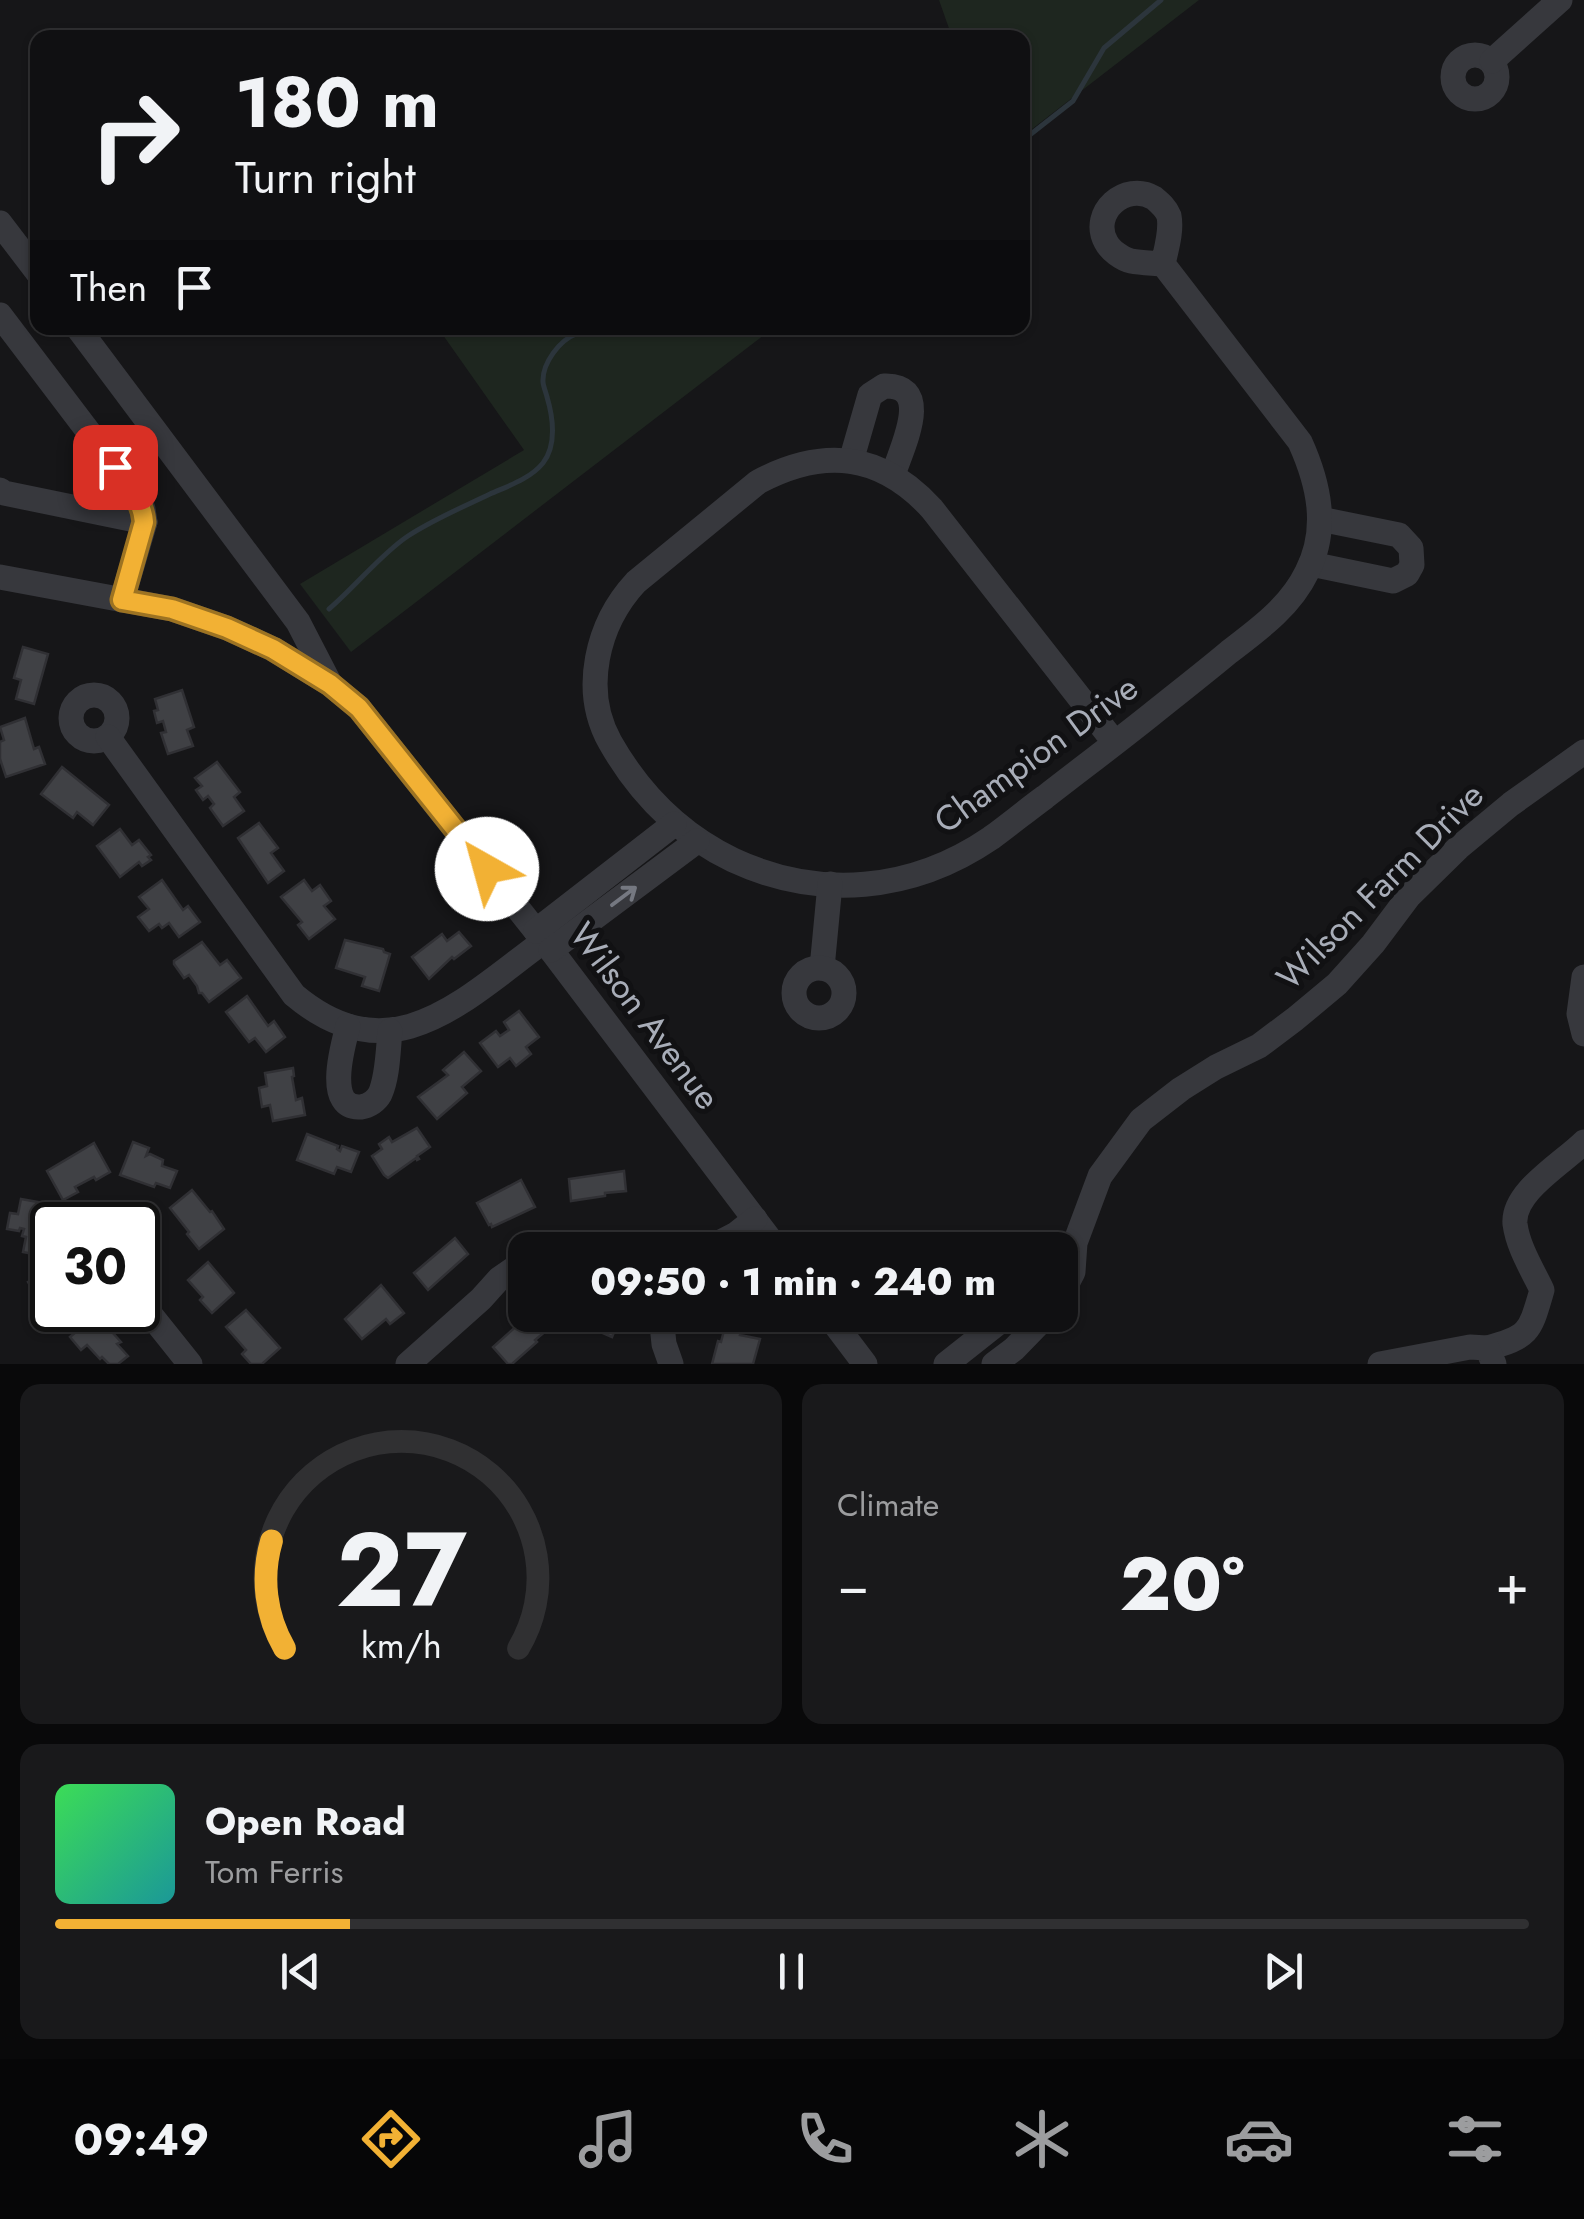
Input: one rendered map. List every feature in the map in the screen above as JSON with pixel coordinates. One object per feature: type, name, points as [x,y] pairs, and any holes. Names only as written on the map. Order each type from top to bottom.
[{"type":"street","points":[[1492,62],[1560,0]]},
{"type":"street","points":[[0,223],[30,262]]},
{"type":"street","name":"Champion Drive","points":[[850,461],[803,464],[758,482],[636,582],[607,624],[598,651],[595,679],[604,733],[635,780],[674,824],[696,841],[754,870],[781,879],[859,886],[910,876],[950,861],[990,839],[1276,615],[1311,564],[1320,500],[1300,442],[1163,264]]},
{"type":"street","points":[[0,315],[138,497],[144,522],[122,600]]},
{"type":"street","points":[[83,335],[298,622],[330,684]]},
{"type":"street","points":[[894,476],[913,410],[908,394],[892,385],[876,389],[867,399],[850,461],[863,462],[914,488],[1116,743]]},
{"type":"street","points":[[1,492],[144,522]]},
{"type":"street","points":[[1311,564],[1392,581],[1407,574],[1412,564],[1411,548],[1400,535],[1320,518]]},
{"type":"street","name":"Wilson Avenue","points":[[0,577],[172,609],[227,628],[273,649],[330,684],[359,708],[544,941],[765,1232]]},
{"type":"street","points":[[108,737],[294,995],[315,1013],[368,1030],[419,1026],[444,1014],[544,941],[696,841]]},
{"type":"street","name":"Wilson Farm Drive","points":[[1075,1232],[1100,1176],[1141,1120],[1181,1089],[1259,1046],[1295,1020],[1337,984],[1409,896],[1458,848],[1584,752]]},
{"type":"street","points":[[544,941],[674,824]]},
{"type":"street","points":[[822,968],[830,884]]},
{"type":"street","points":[[1584,977],[1579,1014],[1584,1034]]},
{"type":"street","points":[[348,1026],[339,1093],[345,1102],[356,1107],[371,1104],[381,1092],[390,1031]]},
{"type":"street","points":[[1380,1364],[1470,1347],[1490,1356],[1518,1340],[1532,1324],[1542,1290],[1522,1247],[1515,1210],[1525,1193],[1584,1142]]},
{"type":"street","points":[[739,1232],[755,1219]]},
{"type":"street","points":[[408,1364],[508,1273]]},
{"type":"street","points":[[160,1326],[190,1364]]},
{"type":"street","points":[[663,1332],[671,1364]]},
{"type":"street","points":[[841,1332],[866,1364]]},
{"type":"street","points":[[946,1364],[986,1332]]},
{"type":"street","points":[[994,1364],[1030,1332]]},
{"type":"shaded area","points":[[939,0],[1199,0],[1030,131],[1030,30],[950,30]]},
{"type":"shaded area","points":[[443,335],[764,335],[351,652],[300,584],[524,450]]},
{"type":"building","points":[[23,647],[48,654],[34,704],[16,699],[21,680],[14,678]]},
{"type":"building","points":[[182,690],[194,727],[187,730],[193,746],[168,754],[161,733],[166,732],[163,721],[157,723],[154,711],[158,710],[155,699]]},
{"type":"building","points":[[25,718],[34,749],[39,747],[45,764],[6,777],[0,759],[0,742],[4,740],[0,727]]},
{"type":"building","points":[[217,762],[240,792],[234,797],[244,811],[223,826],[210,808],[214,804],[208,796],[203,800],[196,790],[202,786],[195,778]]},
{"type":"building","points":[[62,767],[109,805],[93,825],[77,812],[73,818],[41,794]]},
{"type":"building","points":[[259,823],[278,848],[271,853],[284,871],[268,883],[238,838]]},
{"type":"building","points":[[120,829],[132,845],[139,840],[151,860],[142,866],[139,862],[120,877],[97,846]]},
{"type":"building","points":[[162,880],[183,910],[188,906],[200,922],[179,937],[169,923],[149,931],[138,917],[149,909],[139,897]]},
{"type":"building","points":[[304,880],[312,891],[320,885],[331,901],[324,906],[335,919],[309,939],[298,925],[302,922],[281,897]]},
{"type":"building","points":[[459,932],[471,946],[452,957],[429,979],[412,957],[442,934],[447,941]]},
{"type":"building","points":[[345,940],[390,954],[379,991],[362,986],[365,977],[336,968]]},
{"type":"building","points":[[202,942],[220,965],[227,960],[241,978],[209,1002],[189,975],[184,978],[174,964]]},
{"type":"building","points":[[247,996],[268,1026],[274,1021],[285,1037],[266,1052],[255,1038],[249,1042],[226,1012]]},
{"type":"building","points":[[519,1011],[539,1037],[526,1047],[531,1054],[516,1066],[510,1058],[498,1067],[480,1043],[496,1031],[500,1036],[509,1030],[504,1022]]},
{"type":"building","points":[[464,1052],[481,1071],[462,1087],[467,1093],[437,1119],[418,1097],[448,1075],[443,1070]]},
{"type":"building","points":[[293,1068],[296,1100],[302,1098],[305,1115],[273,1121],[270,1105],[262,1107],[259,1088],[267,1086],[265,1073]]},
{"type":"building","points":[[417,1128],[430,1147],[417,1156],[419,1159],[388,1178],[372,1156],[389,1137],[392,1142]]},
{"type":"building","points":[[307,1134],[338,1146],[340,1151],[342,1146],[359,1152],[351,1172],[337,1167],[334,1174],[297,1160]]},
{"type":"building","points":[[133,1142],[149,1148],[146,1156],[163,1160],[162,1166],[177,1171],[170,1188],[156,1183],[154,1187],[120,1175]]},
{"type":"building","points":[[94,1143],[110,1172],[75,1187],[78,1192],[63,1200],[47,1171]]},
{"type":"building","points":[[624,1171],[626,1191],[571,1201],[569,1179]]},
{"type":"building","points":[[521,1180],[535,1207],[492,1227],[477,1203]]},
{"type":"building","points":[[192,1190],[224,1229],[199,1249],[170,1208]]},
{"type":"building","points":[[21,1199],[38,1202],[30,1202],[30,1253],[23,1252],[24,1229],[7,1229],[10,1213],[18,1214]]},
{"type":"building","points":[[455,1238],[468,1254],[428,1290],[414,1273]]},
{"type":"building","points":[[208,1262],[234,1293],[212,1313],[188,1280]]},
{"type":"building","points":[[381,1285],[404,1313],[390,1324],[386,1319],[362,1339],[345,1319]]},
{"type":"building","points":[[246,1310],[280,1348],[262,1364],[251,1364],[242,1354],[246,1350],[226,1327]]},
{"type":"building","points":[[76,1332],[114,1332],[121,1342],[117,1344],[128,1356],[118,1364],[109,1364],[87,1345],[81,1350],[70,1337]]},
{"type":"building","points":[[510,1332],[545,1332],[512,1364],[493,1347]]},
{"type":"building","points":[[724,1332],[741,1332],[740,1335],[760,1339],[753,1364],[712,1364],[718,1341],[721,1342]]},
{"type":"waterway","points":[[1030,135],[1073,101],[1104,48],[1161,0]]},
{"type":"waterway","points":[[329,609],[408,536],[538,469],[552,439],[551,413],[543,382],[545,367],[553,353],[574,335]]},
{"type":"route","points":[[115,467],[138,497],[144,522],[122,600],[172,609],[227,628],[273,649],[330,684],[359,708],[487,869]]}]
